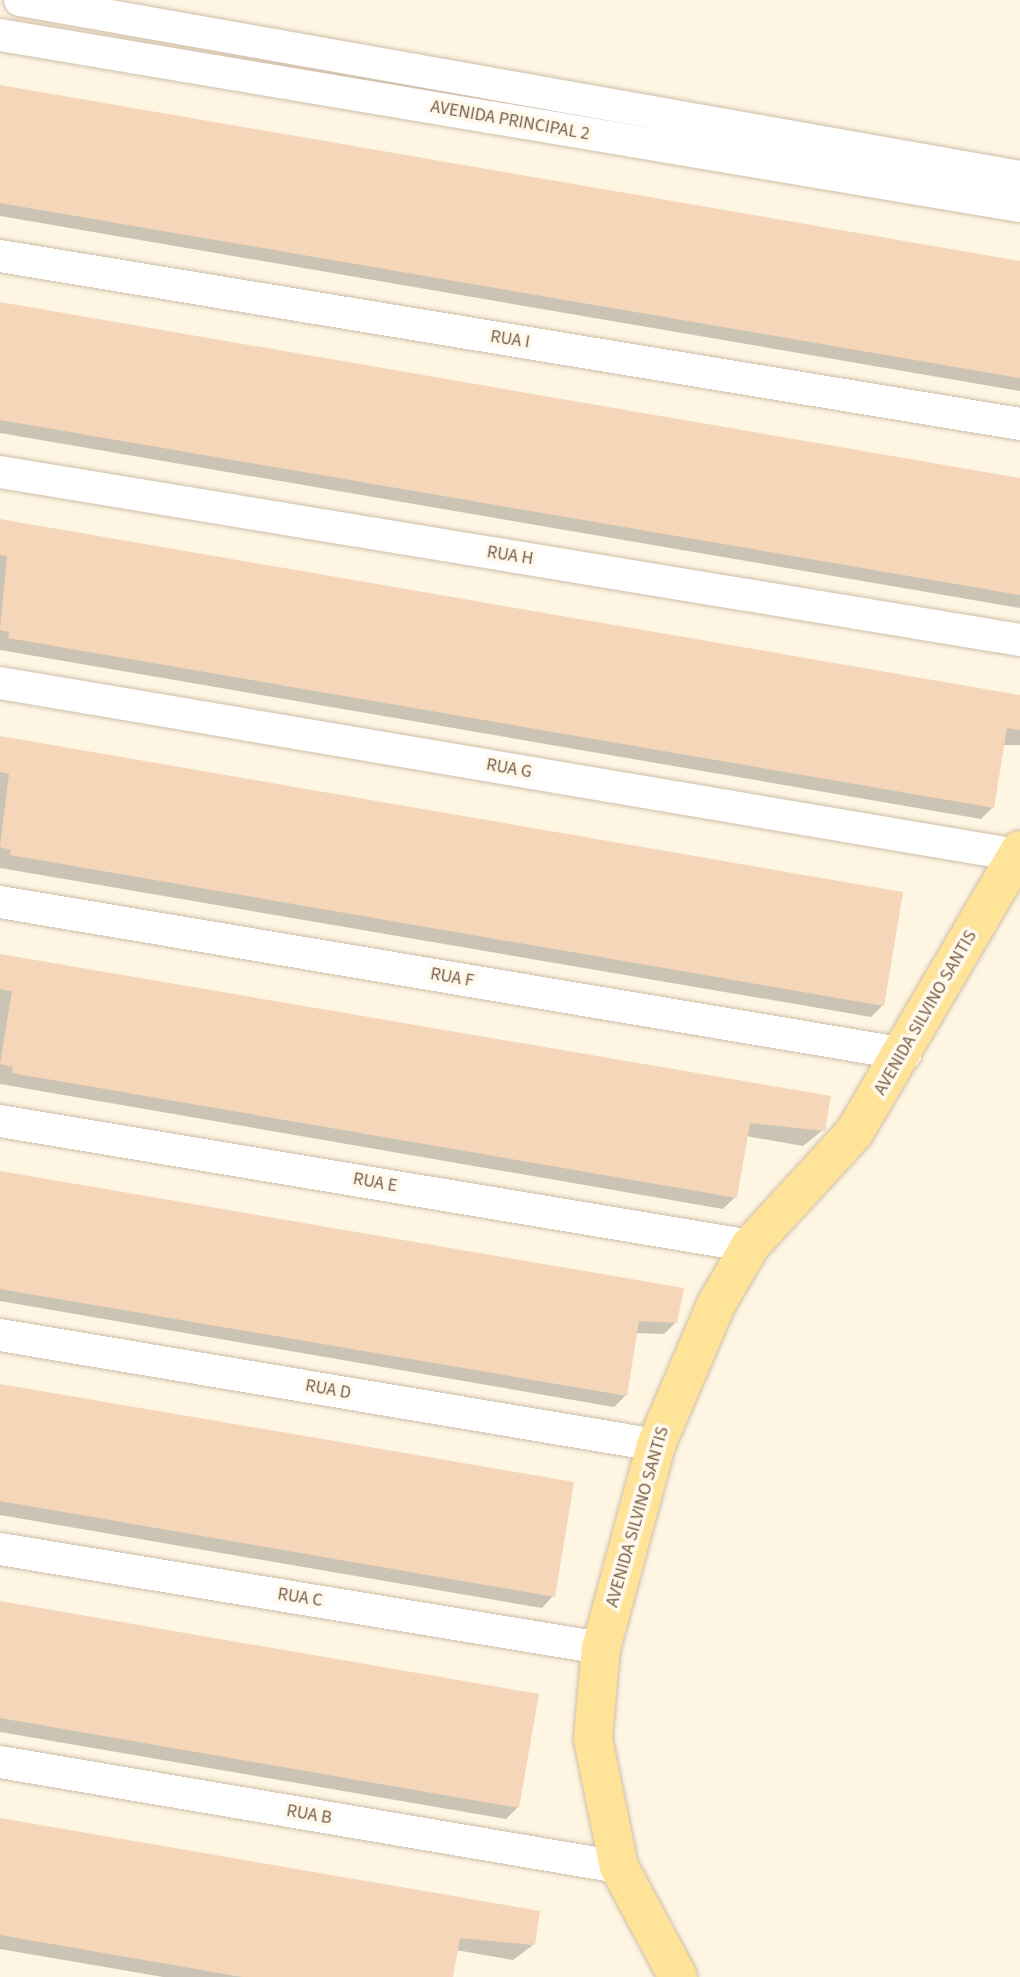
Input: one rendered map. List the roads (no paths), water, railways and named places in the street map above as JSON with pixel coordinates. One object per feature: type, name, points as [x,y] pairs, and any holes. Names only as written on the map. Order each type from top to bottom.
[{"type":"main road","name":"AVENIDA SILVINO SANTIS","points":[[678,1977],[619,1867],[593,1739],[601,1648],[656,1445],[717,1303],[750,1246],[854,1133],[905,1054],[1019,852]]},
{"type":"street","name":"AVENIDA PRINCIPAL 2","points":[[20,0],[1020,177]]},
{"type":"street","name":"AVENIDA PRINCIPAL 2","points":[[0,36],[1020,206]]},
{"type":"street","name":"RUA I","points":[[0,256],[1020,424]]},
{"type":"street","name":"RUA H","points":[[0,472],[1020,640]]},
{"type":"street","name":"RUA G","points":[[0,683],[1019,852]]},
{"type":"street","name":"RUA F","points":[[0,902],[905,1054]]},
{"type":"street","name":"RUA E","points":[[0,1121],[750,1246]]},
{"type":"street","name":"RUA D","points":[[0,1335],[656,1445]]},
{"type":"street","name":"RUA C","points":[[0,1549],[601,1648]]},
{"type":"street","name":"RUA B","points":[[0,1762],[619,1867]]}]
